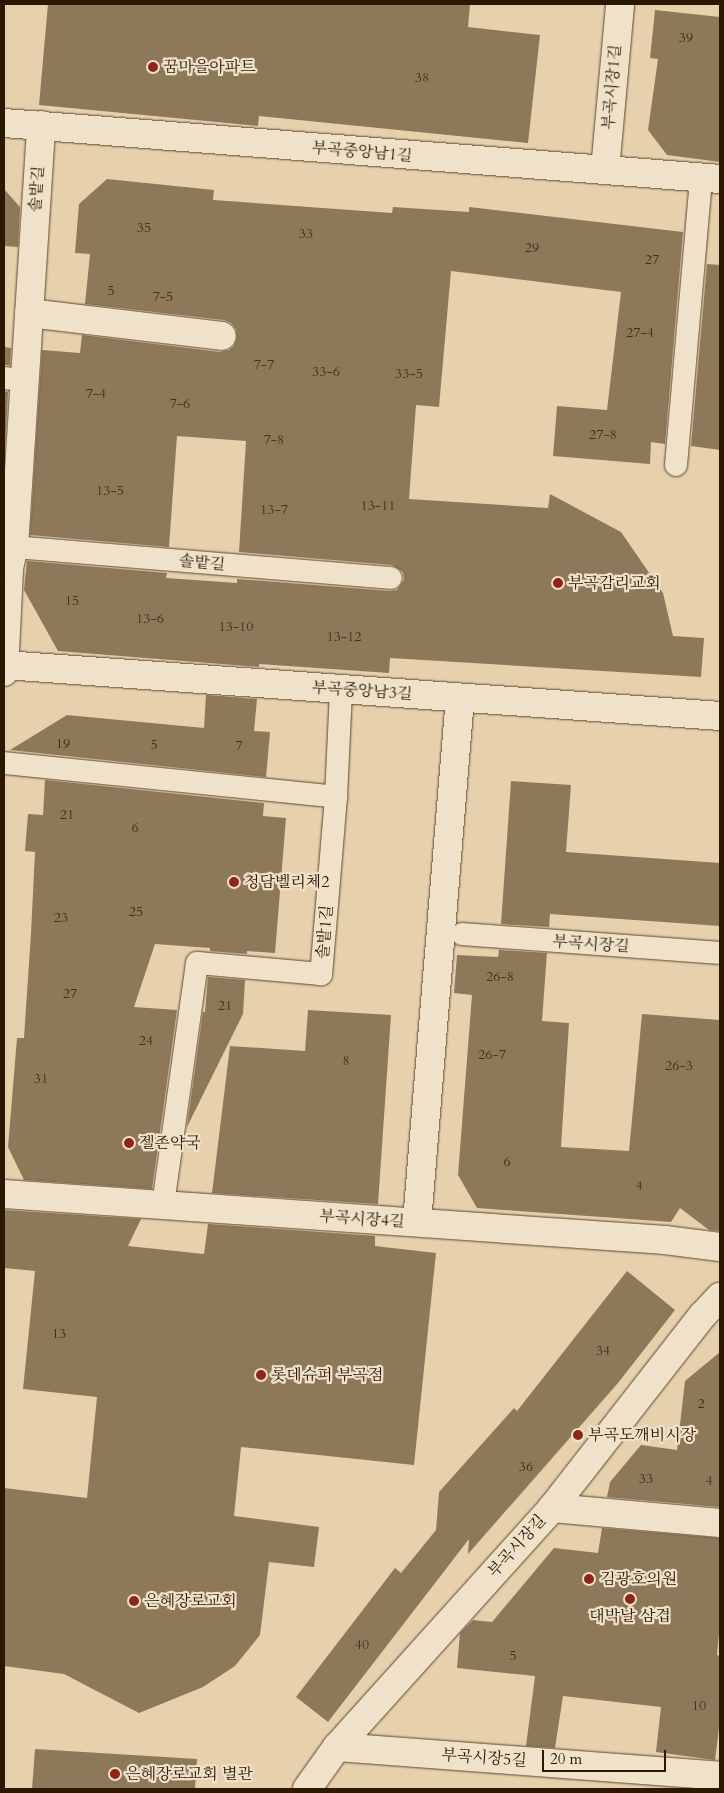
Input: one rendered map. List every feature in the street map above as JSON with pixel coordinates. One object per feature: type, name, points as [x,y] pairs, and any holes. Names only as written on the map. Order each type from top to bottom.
[{"type":"street","name":"부곡시장1길","points":[[605,170],[620,4]]},
{"type":"street","name":"부곡중앙남1길","points":[[4,123],[710,178]]},
{"type":"street","name":"솔밭길","points":[[4,672],[14,379],[29,313],[42,125]]},
{"type":"street","points":[[29,313],[222,336]]},
{"type":"street","name":"부곡중앙남3길","points":[[4,665],[720,716]]},
{"type":"street","points":[[417,1222],[460,698]]},
{"type":"street","name":"부곡시장4길","points":[[4,1194],[665,1240],[720,1247]]},
{"type":"street","name":"부곡시장길","points":[[307,1789],[337,1747],[552,1508],[703,1315],[720,1297]]},
{"type":"street","points":[[552,1508],[720,1523]]},
{"type":"street","name":"부곡시장5길","points":[[337,1747],[720,1776]]},
{"type":"lane","points":[[676,465],[710,178]]},
{"type":"lane","name":"솔밭길","points":[[9,561],[391,578]]},
{"type":"lane","points":[[4,763],[336,796],[341,689]]},
{"type":"lane","name":"솔밭1길","points":[[163,1205],[197,963],[321,974],[336,796]]},
{"type":"lane","name":"부곡시장길","points":[[462,934],[720,953]]},
{"type":"building","points":[[48,4],[470,4],[468,27],[540,35],[528,143],[259,116],[258,126],[39,105]]},
{"type":"building","points":[[655,10],[720,17],[720,162],[667,155],[648,130],[658,59],[650,58]]},
{"type":"building","points":[[107,179],[214,190],[213,200],[392,213],[393,207],[469,212],[469,207],[683,232],[665,444],[651,442],[650,464],[553,456],[557,406],[607,410],[621,292],[451,271],[439,407],[416,405],[409,499],[548,508],[550,494],[621,532],[663,593],[673,636],[704,638],[701,677],[390,658],[389,673],[259,664],[259,667],[58,651],[24,590],[27,561],[167,573],[166,578],[237,583],[237,579],[390,591],[397,590],[404,580],[403,572],[392,565],[239,552],[246,441],[177,436],[169,547],[30,535],[42,350],[80,353],[82,335],[220,352],[229,350],[234,346],[237,338],[236,329],[231,323],[224,320],[85,304],[90,254],[75,253],[79,204]]},
{"type":"building","points":[[4,189],[20,207],[18,247],[4,246]]},
{"type":"building","points":[[707,264],[720,265],[720,450],[691,446]]},
{"type":"building","points":[[4,347],[11,348],[10,365],[4,365]]},
{"type":"building","points":[[4,391],[8,392],[4,462]]},
{"type":"building","points":[[206,695],[257,699],[254,731],[270,732],[266,777],[10,750],[67,715],[204,728]]},
{"type":"building","points":[[45,780],[264,803],[263,816],[286,818],[275,953],[247,951],[247,954],[210,951],[210,948],[155,944],[134,1007],[177,1010],[152,1189],[24,1180],[8,1147],[17,1038],[24,1038],[31,933],[35,852],[25,851],[28,814],[43,815]]},
{"type":"building","points":[[511,781],[571,785],[566,852],[720,863],[720,926],[550,914],[549,927],[501,924]]},
{"type":"building","points":[[499,950],[547,953],[542,1021],[569,1023],[561,1147],[629,1151],[642,1014],[720,1020],[720,1231],[709,1230],[680,1208],[671,1222],[477,1208],[458,1175],[472,995],[454,993],[457,955],[498,957]]},
{"type":"building","points":[[208,977],[245,980],[243,1014],[187,1127],[203,1012],[205,1012]]},
{"type":"building","points":[[308,1010],[391,1015],[378,1204],[212,1193],[230,1046],[305,1051]]},
{"type":"building","points":[[4,1210],[141,1219],[128,1246],[204,1254],[208,1224],[375,1236],[375,1246],[436,1253],[414,1465],[241,1447],[234,1516],[319,1527],[314,1567],[269,1562],[260,1635],[235,1666],[203,1687],[139,1713],[64,1674],[4,1666],[4,1488],[87,1498],[97,1397],[23,1389],[35,1271],[4,1268]]},
{"type":"building","points":[[627,1271],[675,1310],[618,1383],[468,1554],[469,1539],[328,1722],[296,1697],[395,1568],[401,1573],[436,1530],[439,1492],[514,1408],[517,1411]]},
{"type":"building","points":[[720,1352],[720,1507],[607,1497],[610,1482],[641,1445],[677,1450],[685,1381]]},
{"type":"building","points":[[602,1528],[720,1538],[720,1622],[717,1655],[720,1656],[720,1720],[715,1760],[656,1752],[661,1707],[563,1696],[555,1748],[526,1746],[535,1676],[457,1668],[460,1633],[473,1620],[492,1622],[554,1548],[598,1553]]},
{"type":"building","name":"은혜장로교회 별관","points":[[35,1749],[197,1759],[195,1789],[32,1789]]},
{"type":"place","name":"꿈마을아파트","points":[[153,67]]},
{"type":"place","name":"부곡감리교회","points":[[558,583]]},
{"type":"place","name":"청담벨리체2","points":[[234,882]]},
{"type":"place","name":"젤존약국","points":[[129,1143]]},
{"type":"place","name":"롯데슈퍼 부곡점","points":[[261,1375]]},
{"type":"place","name":"부곡도깨비시장","points":[[578,1435]]},
{"type":"place","name":"김광호의원","points":[[589,1579]]},
{"type":"place","name":"대박날 삼겹","points":[[630,1599]]},
{"type":"place","name":"은혜장로교회","points":[[134,1601]]},
{"type":"place","name":"은혜장로교회 별관","points":[[115,1774]]}]
